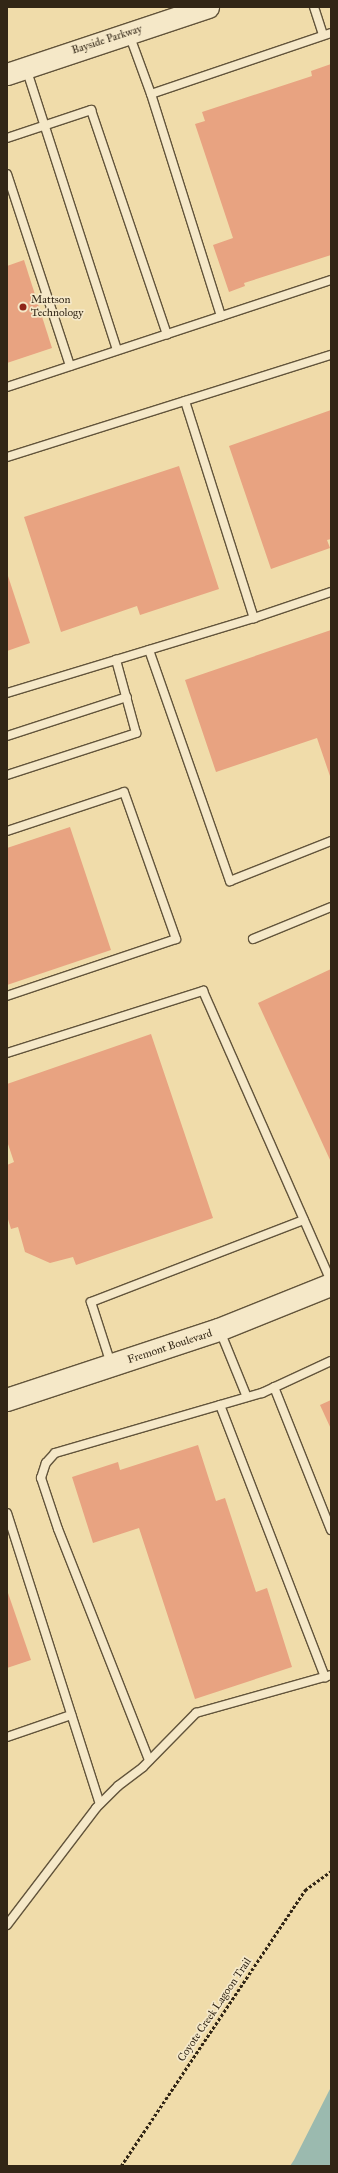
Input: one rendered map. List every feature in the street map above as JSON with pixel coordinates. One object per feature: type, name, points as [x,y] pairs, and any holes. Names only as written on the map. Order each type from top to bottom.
[{"type":"main road","name":"Fremont Boulevard","points":[[7,1400],[219,1330],[331,1286]]},
{"type":"street","name":"Bayside Parkway","points":[[16,70],[208,7]]},
{"type":"lane","points":[[151,94],[327,34],[314,7]]},
{"type":"lane","points":[[129,33],[151,94],[221,316]]},
{"type":"lane","points":[[16,70],[43,126],[117,350]]},
{"type":"lane","points":[[7,138],[91,110],[167,334]]},
{"type":"lane","points":[[7,174],[70,366]]},
{"type":"lane","points":[[7,387],[331,280]]},
{"type":"lane","points":[[7,457],[331,355]]},
{"type":"lane","points":[[185,401],[254,618]]},
{"type":"lane","points":[[7,693],[254,618],[331,592]]},
{"type":"lane","points":[[149,650],[230,881],[331,841]]},
{"type":"lane","points":[[7,775],[136,733],[116,660]]},
{"type":"lane","points":[[7,736],[126,698]]},
{"type":"lane","points":[[7,831],[124,792],[176,938],[7,996]]},
{"type":"lane","points":[[253,940],[331,907]]},
{"type":"lane","points":[[7,1053],[203,991],[331,1281]]},
{"type":"lane","points":[[112,1366],[91,1302],[304,1220]]},
{"type":"lane","points":[[219,1330],[247,1397]]},
{"type":"lane","points":[[149,1760],[58,1528],[41,1478],[46,1463],[55,1453],[247,1397],[274,1387],[331,1361]]},
{"type":"lane","points":[[274,1387],[331,1530]]},
{"type":"lane","points":[[7,1926],[100,1804],[118,1786],[149,1760],[196,1713],[328,1676],[220,1405]]},
{"type":"lane","points":[[7,1513],[100,1804]]},
{"type":"lane","points":[[7,1737],[71,1715]]},
{"type":"path","name":"Coyote Creek Lagoon Trail","points":[[121,2166],[305,1890],[331,1872]]},
{"type":"water","points":[[331,2087],[331,2166],[290,2166],[294,2160]]},
{"type":"building","points":[[331,64],[331,255],[244,283],[245,286],[229,292],[213,245],[233,238],[195,124],[205,121],[202,112],[312,76],[311,71]]},
{"type":"building","name":"Mattson Technology","points":[[24,260],[52,348],[7,363],[7,266]]},
{"type":"building","points":[[331,410],[331,539],[327,540],[330,548],[271,569],[229,446]]},
{"type":"building","points":[[179,466],[219,589],[140,615],[137,606],[61,632],[24,517]]},
{"type":"building","points":[[7,573],[30,643],[7,651]]},
{"type":"building","points":[[331,630],[331,779],[317,738],[216,772],[185,680]]},
{"type":"building","points":[[70,827],[111,950],[7,985],[7,848]]},
{"type":"building","points":[[331,969],[331,1162],[258,1003]]},
{"type":"building","points":[[151,1034],[213,1218],[76,1265],[73,1257],[50,1263],[25,1252],[18,1227],[11,1229],[7,1216],[7,1165],[14,1162],[7,1141],[7,1084]]},
{"type":"building","points":[[331,1400],[331,1429],[320,1405]]},
{"type":"building","points":[[198,1445],[216,1501],[225,1498],[256,1592],[267,1588],[292,1667],[195,1699],[139,1528],[93,1543],[72,1477],[118,1462],[120,1470]]},
{"type":"building","points":[[7,1590],[31,1660],[7,1668]]},
{"type":"place","name":"Mattson Technology","points":[[23,307]]}]
